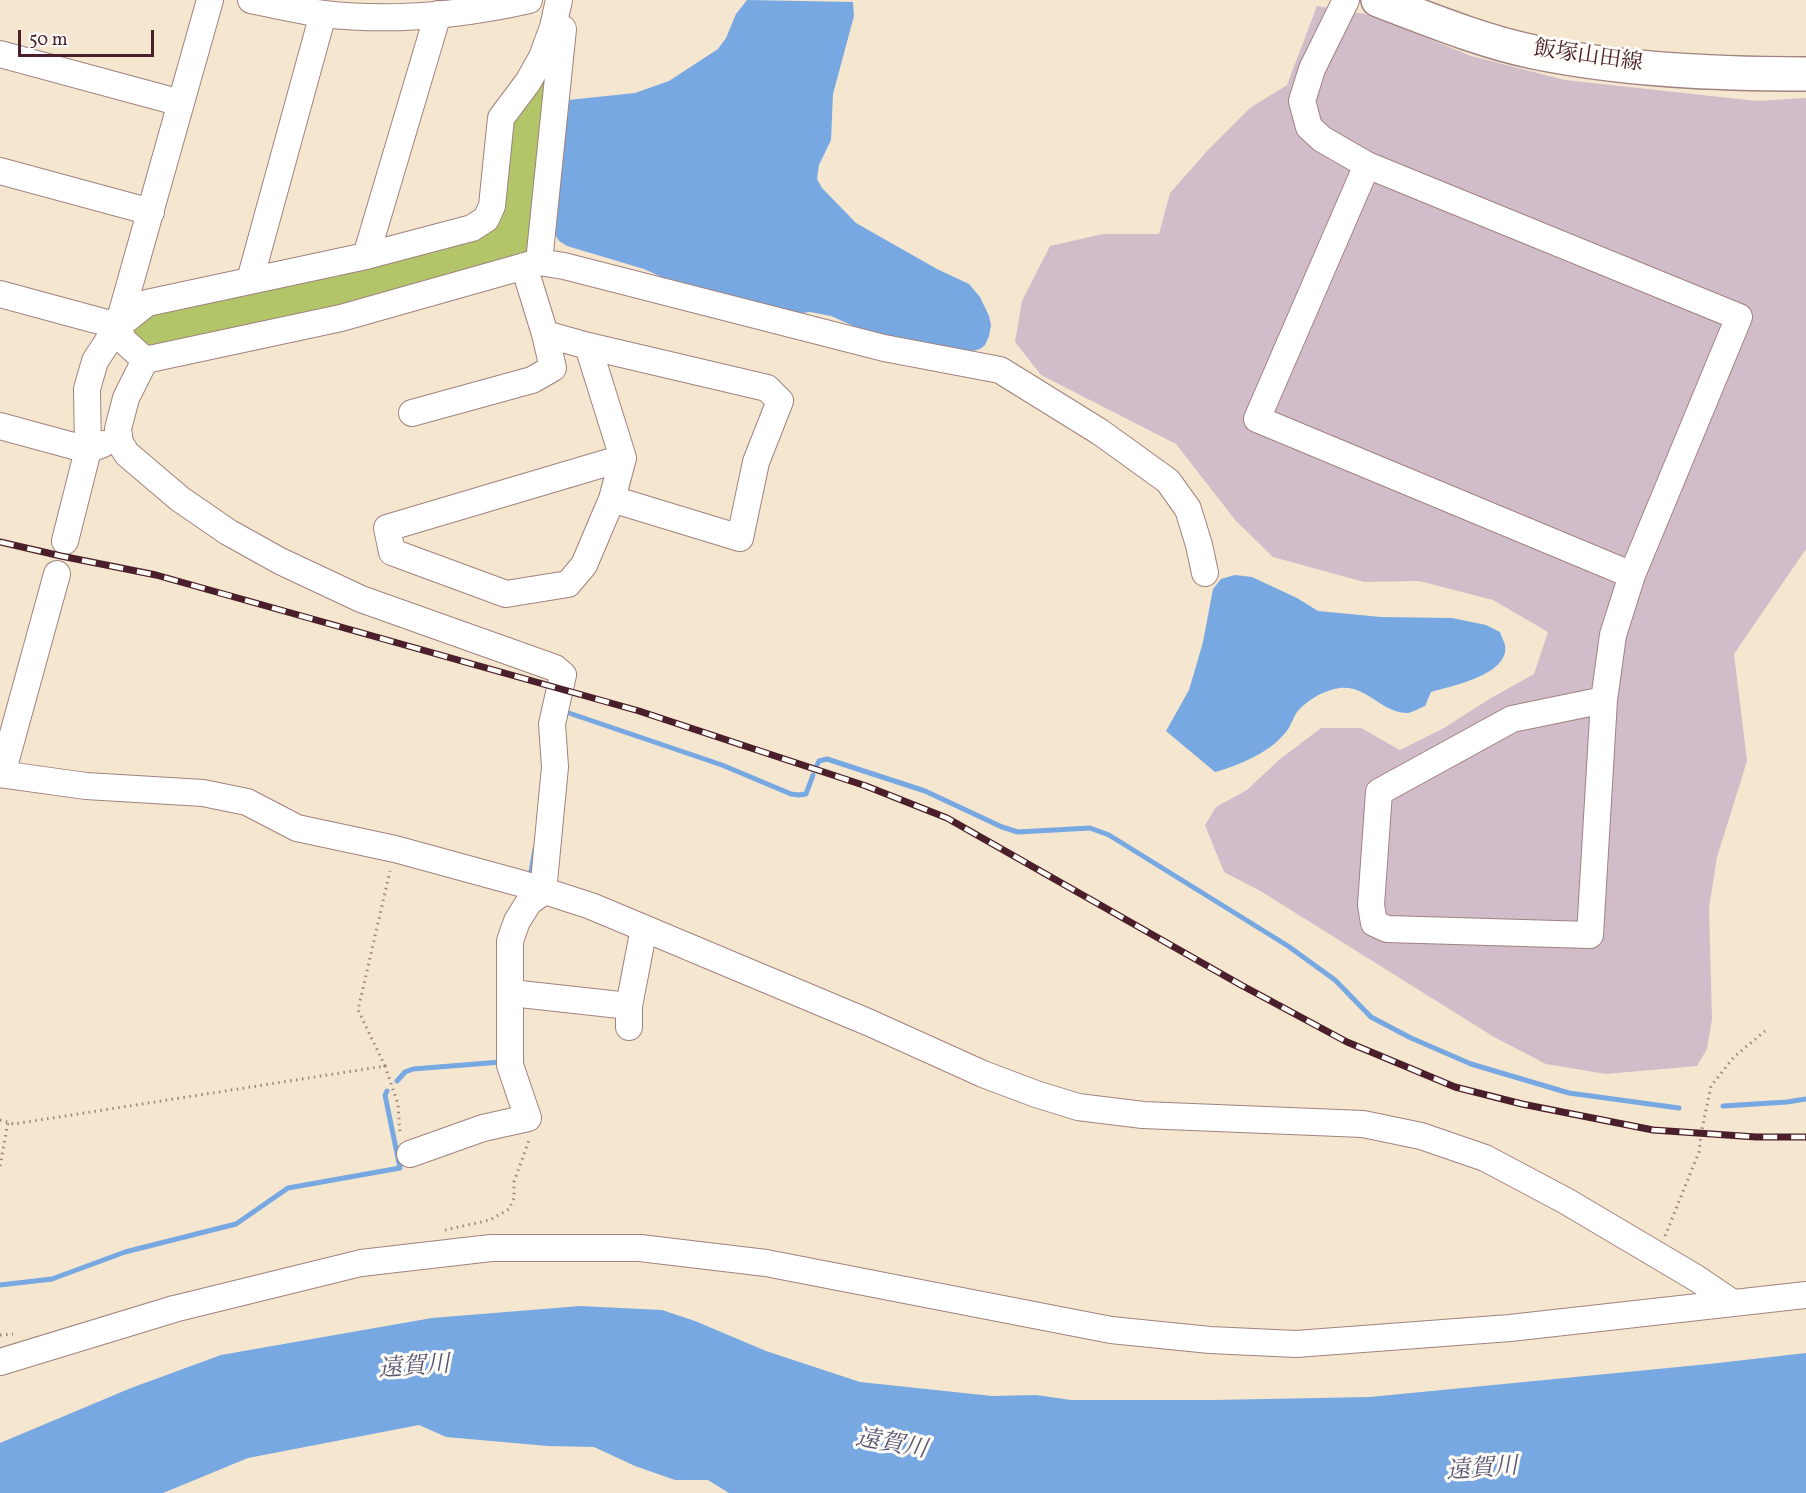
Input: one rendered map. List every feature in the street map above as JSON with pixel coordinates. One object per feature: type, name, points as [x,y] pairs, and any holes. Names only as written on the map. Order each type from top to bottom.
[{"type":"main road","name":"飯塚山田線","points":[[1378,0],[1450,27],[1531,51],[1591,62],[1739,74],[1806,74]]},
{"type":"street","points":[[65,541],[88,450],[87,389],[95,361],[118,326],[210,0]]},
{"type":"street","points":[[251,0],[323,14],[380,17],[493,8],[529,0]]},
{"type":"street","points":[[118,326],[147,303],[366,256],[472,228],[486,219],[492,206],[501,118],[528,82],[542,57],[561,0]]},
{"type":"street","points":[[412,413],[532,380],[553,368],[532,264],[563,26],[561,0]]},
{"type":"street","points":[[1346,0],[1312,69],[1302,101],[1309,127],[1322,139],[1367,165],[1739,317],[1632,575],[1613,635],[1604,700],[1590,935],[1387,929],[1374,923],[1371,905],[1379,792],[1512,718],[1604,700]]},
{"type":"street","points":[[250,280],[323,14]]},
{"type":"street","points":[[366,256],[438,14]]},
{"type":"street","points":[[0,54],[181,103]]},
{"type":"street","points":[[1367,165],[1257,419],[1632,575]]},
{"type":"street","points":[[0,171],[151,212]]},
{"type":"street","points":[[145,360],[341,318],[532,264],[660,290],[885,348],[1000,370],[1100,432],[1168,481],[1188,509],[1205,573]]},
{"type":"street","points":[[0,294],[118,326]]},
{"type":"street","points":[[118,326],[123,340],[145,360]]},
{"type":"street","points":[[545,334],[767,388],[780,401],[756,462],[740,538],[612,499]]},
{"type":"street","points":[[588,346],[622,458],[612,499],[584,565],[568,584],[506,594],[392,552],[387,528],[622,458]]},
{"type":"street","points":[[145,360],[126,398],[118,429],[120,443],[127,453],[180,500],[228,532],[280,561],[361,599],[555,668],[563,675],[555,712],[555,767],[533,888],[529,902],[517,921],[510,941],[510,1065],[528,1118],[483,1128],[410,1154]]},
{"type":"street","points":[[0,426],[88,450],[119,438]]},
{"type":"street","points":[[57,574],[1,774],[86,786],[203,793],[247,802],[297,828],[395,849],[533,888],[591,906],[870,1023],[983,1074],[1078,1107],[1143,1115],[1363,1124],[1421,1136],[1485,1158],[1566,1201],[1658,1255],[1733,1304]]},
{"type":"street","points":[[511,993],[629,1016],[644,928]]},
{"type":"street","points":[[0,1362],[174,1309],[361,1263],[491,1248],[640,1248],[766,1263],[1111,1330],[1210,1340],[1296,1344],[1510,1328],[1806,1295]]},
{"type":"path","points":[[395,849],[358,1010],[385,1066],[398,1104],[401,1142],[410,1154]]},
{"type":"path","points":[[1658,1255],[1699,1152],[1711,1086],[1734,1057],[1765,1031]]},
{"type":"path","points":[[0,1120],[14,1124],[385,1066]]},
{"type":"path","points":[[444,1230],[490,1220],[509,1209],[514,1198],[514,1182],[531,1137],[528,1118]]},
{"type":"path","points":[[0,1166],[8,1122]]},
{"type":"shaded area","points":[[1317,6],[1371,15],[1471,56],[1565,80],[1757,101],[1806,98],[1806,549],[1734,654],[1747,761],[1717,857],[1709,908],[1712,1019],[1707,1049],[1697,1066],[1606,1074],[1546,1064],[1494,1037],[1262,892],[1224,872],[1205,825],[1216,807],[1247,790],[1279,760],[1321,728],[1361,728],[1400,750],[1444,728],[1534,674],[1548,632],[1493,600],[1419,581],[1364,582],[1273,557],[1236,521],[1176,444],[1041,375],[1015,342],[1022,301],[1050,246],[1103,234],[1159,234],[1170,193],[1250,108],[1287,85]]},
{"type":"green space","points":[[539,74],[549,75],[533,248],[523,260],[382,299],[154,349],[143,346],[130,328],[136,318],[484,230],[506,122]]},
{"type":"water","points":[[747,0],[853,2],[854,16],[833,94],[831,140],[819,165],[817,179],[822,188],[856,223],[937,269],[969,284],[980,297],[991,325],[985,345],[980,349],[966,353],[880,338],[831,316],[810,312],[795,314],[677,284],[644,269],[567,246],[559,241],[554,233],[568,100],[635,93],[669,81],[718,49],[726,38],[736,14]]},
{"type":"water","points":[[1235,575],[1252,577],[1297,598],[1318,611],[1381,617],[1452,618],[1486,625],[1500,632],[1505,645],[1504,655],[1498,664],[1477,678],[1431,692],[1425,706],[1408,713],[1390,709],[1350,688],[1328,691],[1316,696],[1301,708],[1286,732],[1263,752],[1244,762],[1215,772],[1166,731],[1189,690],[1203,642],[1213,589],[1221,579]]},
{"type":"water","name":"遠賀川","points":[[580,1306],[662,1310],[695,1321],[766,1351],[860,1382],[992,1396],[1036,1395],[1071,1400],[1370,1397],[1806,1353],[1806,1493],[729,1493],[708,1480],[675,1480],[635,1466],[594,1447],[548,1446],[446,1437],[419,1425],[248,1458],[163,1493],[0,1493],[0,1443],[131,1388],[221,1355],[432,1318]]},
{"type":"waterway","points":[[563,711],[722,765],[791,794],[806,794],[813,775]]},
{"type":"waterway","points":[[817,765],[819,761],[827,759],[925,791],[1002,827],[1018,832],[1090,828],[1109,835],[1288,946],[1335,980],[1371,1017],[1411,1038],[1471,1064],[1569,1093],[1679,1108]]},
{"type":"waterway","points":[[530,878],[535,849]]},
{"type":"waterway","points":[[397,1081],[405,1072],[413,1069],[501,1062],[501,1059]]},
{"type":"waterway","points":[[0,1285],[52,1279],[125,1252],[236,1224],[288,1188],[400,1168],[385,1095],[387,1091]]},
{"type":"waterway","points":[[1723,1106],[1806,1099]]},
{"type":"railway","points":[[0,542],[156,575],[639,711],[866,786],[947,818],[1241,985],[1347,1042],[1455,1087],[1522,1104],[1653,1130],[1756,1137],[1806,1137]]}]
